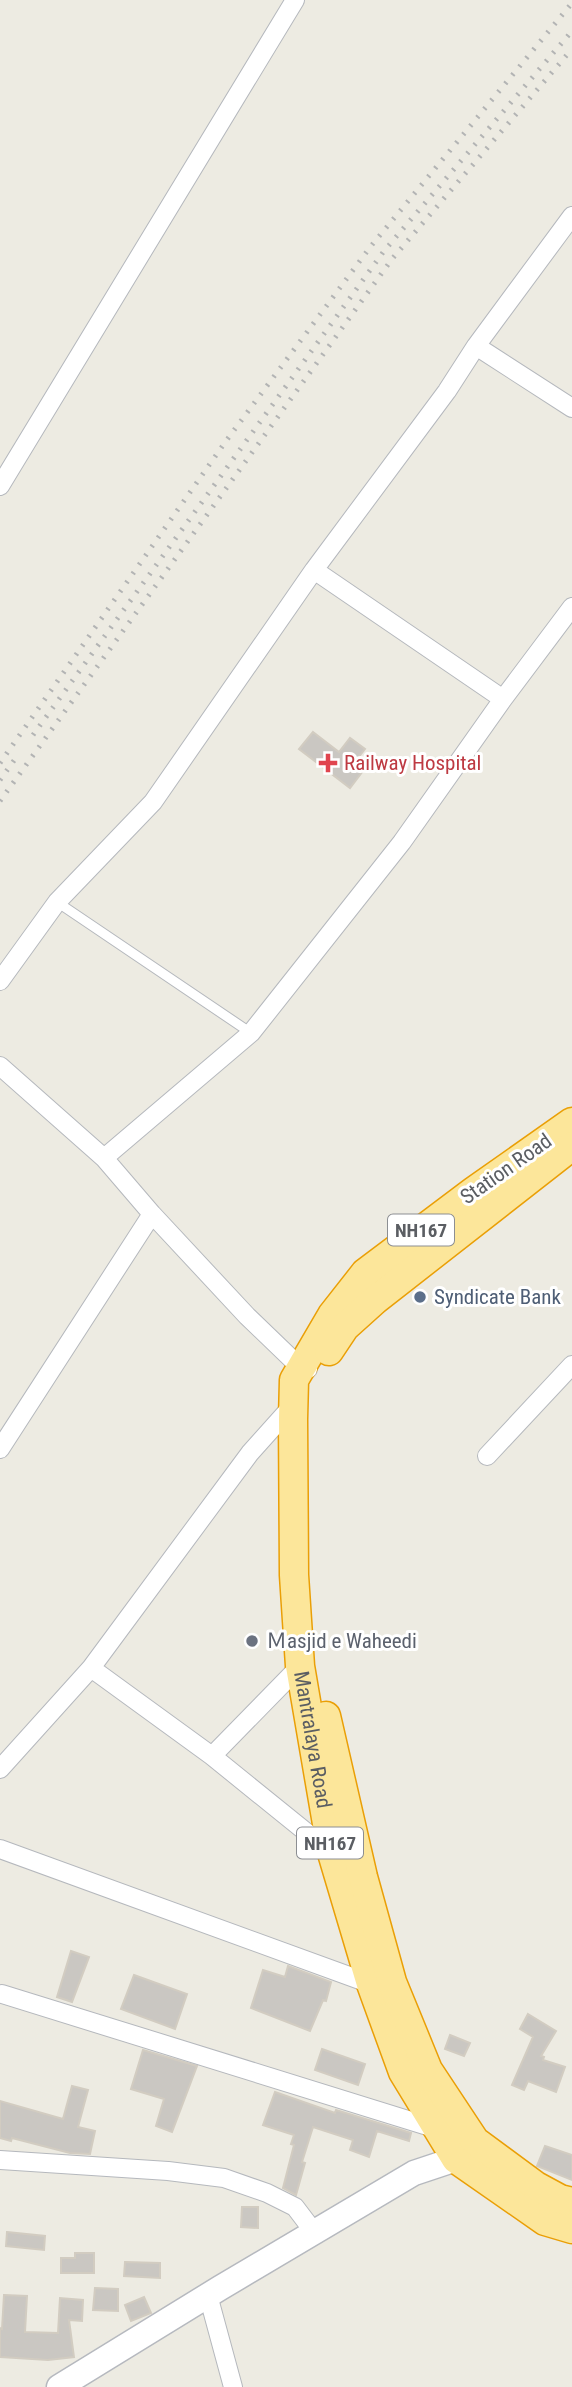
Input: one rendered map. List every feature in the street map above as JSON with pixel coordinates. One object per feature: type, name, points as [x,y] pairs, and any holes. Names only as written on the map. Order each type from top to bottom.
[{"type":"highway","name":"Station Road","points":[[308,1369],[332,1315],[365,1273],[572,1122]]},
{"type":"highway","name":"Station Road","points":[[308,1369],[345,1327],[375,1300],[572,1146]]},
{"type":"highway","name":"Mantralaya Road","points":[[308,1369],[294,1380],[293,1405],[294,1575],[300,1666],[332,1853],[372,1984],[403,2073],[438,2129],[466,2150],[545,2221],[572,2228]]},
{"type":"highway","name":"Mantralaya Road","points":[[308,1369],[309,1569],[316,1668],[363,1877],[392,1982],[428,2070],[456,2108],[466,2150],[560,2199],[572,2202]]},
{"type":"main road","points":[[59,2387],[414,2173],[466,2150]]},
{"type":"street","points":[[0,486],[295,0]]},
{"type":"street","points":[[0,981],[57,902],[153,802],[314,570],[572,216]]},
{"type":"street","points":[[476,346],[572,408]]},
{"type":"street","points":[[314,570],[503,699]]},
{"type":"street","points":[[104,1158],[251,1033],[402,842],[572,607]]},
{"type":"street","points":[[0,1066],[104,1158],[247,1316],[308,1369]]},
{"type":"street","points":[[0,1449],[152,1214]]},
{"type":"street","points":[[487,1455],[572,1365]]},
{"type":"street","points":[[0,1769],[91,1668],[250,1453],[293,1405]]},
{"type":"street","points":[[212,1756],[300,1666]]},
{"type":"street","points":[[91,1668],[212,1756],[332,1853]]},
{"type":"street","points":[[0,1849],[372,1984]]},
{"type":"street","points":[[1,1997],[438,2129]]},
{"type":"street","points":[[0,2160],[168,2171],[223,2178],[267,2193],[295,2207],[314,2232]]},
{"type":"street","points":[[208,2295],[233,2387]]},
{"type":"lane","points":[[57,902],[251,1033]]},
{"type":"building","points":[[313,732],[339,752],[350,738],[365,749],[354,763],[363,771],[350,788],[299,749]]},
{"type":"building","points":[[71,1951],[89,1957],[72,2002],[57,1997]]},
{"type":"building","points":[[288,1966],[331,1982],[326,2001],[323,2000],[310,2031],[251,2008],[263,1970],[285,1977]]},
{"type":"building","points":[[134,1975],[187,1994],[175,2029],[121,2009]]},
{"type":"building","points":[[528,2014],[556,2031],[541,2056],[544,2057],[543,2060],[565,2067],[556,2092],[528,2081],[524,2090],[512,2085],[533,2037],[520,2029]]},
{"type":"building","points":[[450,2035],[470,2043],[464,2056],[445,2049]]},
{"type":"building","points":[[322,2049],[365,2064],[358,2085],[315,2070]]},
{"type":"building","points":[[143,2050],[197,2066],[172,2132],[156,2126],[164,2099],[131,2089]]},
{"type":"building","points":[[72,2086],[88,2090],[78,2127],[95,2131],[90,2154],[70,2153],[12,2138],[11,2141],[0,2138],[0,2101],[63,2119]]},
{"type":"building","points":[[275,2092],[335,2113],[336,2110],[411,2133],[409,2141],[377,2131],[369,2157],[350,2150],[353,2140],[313,2127],[302,2162],[305,2163],[296,2195],[283,2188],[294,2135],[263,2125]]},
{"type":"building","points":[[545,2146],[572,2155],[572,2180],[537,2166]]},
{"type":"building","points":[[242,2207],[258,2207],[258,2228],[241,2227]]},
{"type":"building","points":[[7,2232],[45,2236],[44,2250],[6,2246]]},
{"type":"building","points":[[75,2253],[94,2253],[94,2273],[61,2273],[61,2258],[75,2258]]},
{"type":"building","points":[[125,2262],[160,2263],[160,2278],[124,2276]]},
{"type":"building","points":[[95,2288],[118,2289],[118,2311],[93,2310]]},
{"type":"building","points":[[4,2295],[27,2296],[25,2332],[58,2333],[60,2298],[83,2300],[82,2321],[69,2320],[74,2357],[48,2360],[0,2357]]},
{"type":"building","points":[[144,2297],[151,2313],[131,2321],[125,2305]]},
{"type":"railway","points":[[0,763],[226,441],[371,246],[572,3]]},
{"type":"railway","points":[[33,735],[384,251],[572,31]]},
{"type":"railway","points":[[0,801],[392,259],[572,49]]},
{"type":"railway","points":[[0,780],[18,755]]},
{"type":"place","name":"Railway Hospital","points":[[328,763]]},
{"type":"place","name":"Syndicate Bank","points":[[420,1297]]},
{"type":"place","name":"Ｍasjid e Waheedi","points":[[252,1641]]}]
